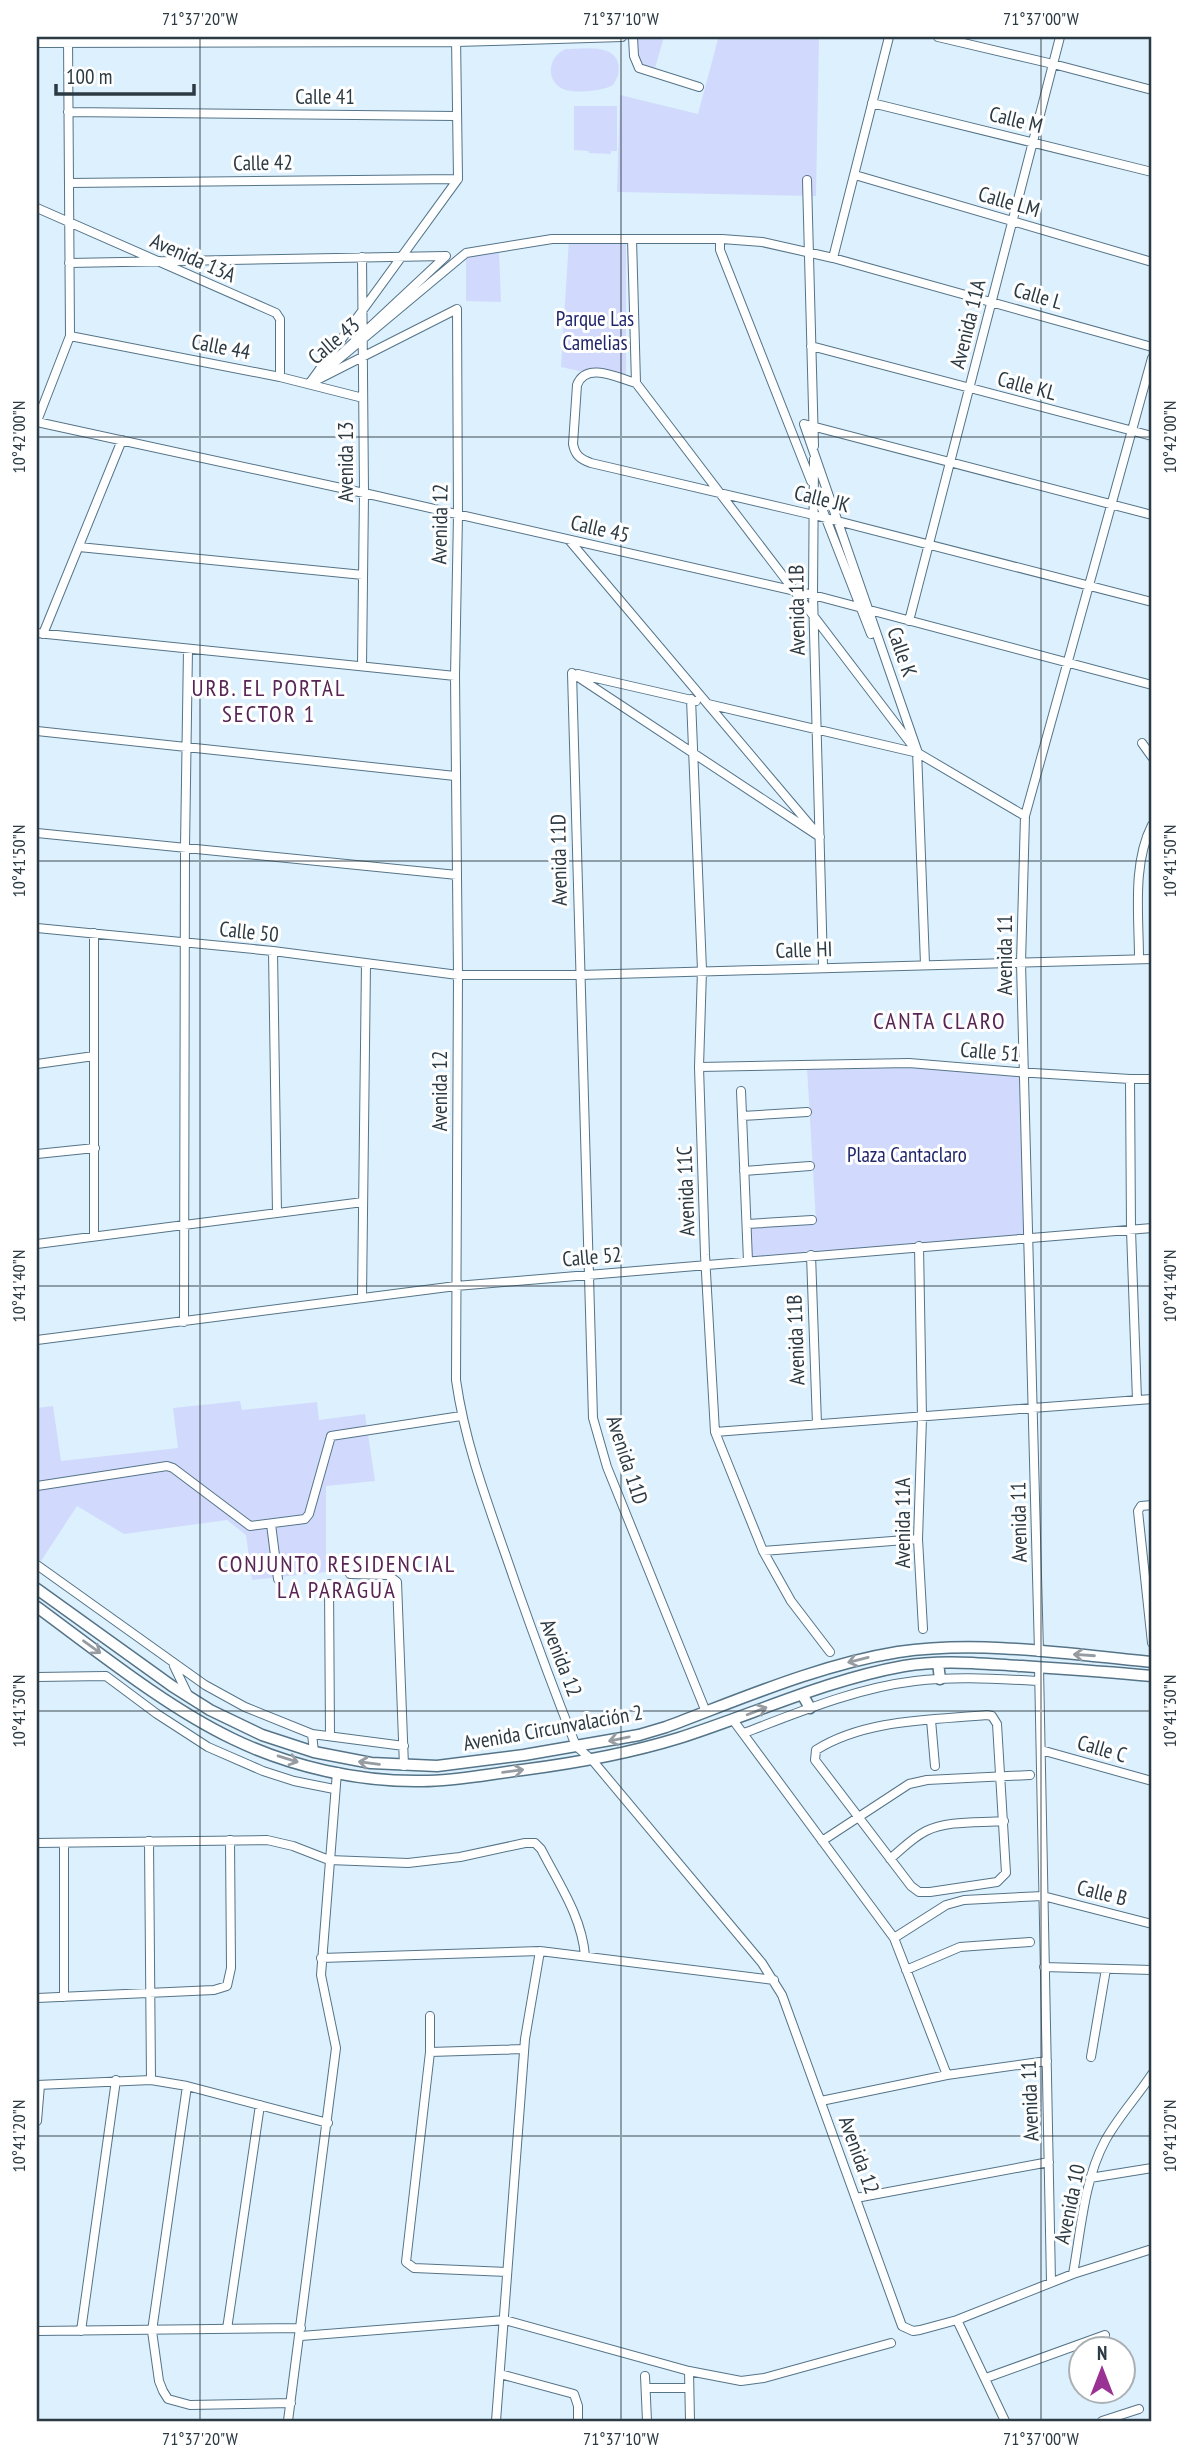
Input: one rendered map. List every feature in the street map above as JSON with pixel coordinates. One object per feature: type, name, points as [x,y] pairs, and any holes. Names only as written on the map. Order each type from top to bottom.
[{"type":"main road","name":"Avenida Circunvalación 2","points":[[37,1589],[190,1698],[236,1724],[314,1752],[349,1760],[404,1766],[469,1763],[639,1735],[826,1669],[900,1652],[945,1648],[1039,1652],[1152,1662]]},
{"type":"main road","name":"Avenida Circunvalación 2","points":[[37,1607],[117,1665],[210,1727],[236,1741],[289,1760],[337,1772],[393,1781],[467,1778],[593,1760],[677,1739],[833,1683],[893,1668],[938,1663],[1039,1667],[1152,1676]]},
{"type":"main road","points":[[938,1663],[940,1679]]},
{"type":"main road","points":[[802,1694],[810,1708]]},
{"type":"street","points":[[37,43],[68,40],[622,37]]},
{"type":"street","points":[[633,37],[635,62],[639,68],[699,87]]},
{"type":"street","points":[[833,258],[890,37]]},
{"type":"street","points":[[938,37],[1152,90]]},
{"type":"street","name":"Avenida 11A","points":[[909,621],[1060,37]]},
{"type":"street","points":[[309,384],[458,179],[456,39]]},
{"type":"street","points":[[37,421],[70,336],[68,40]]},
{"type":"street","name":"Calle M","points":[[872,103],[1152,172]]},
{"type":"street","name":"Calle 41","points":[[68,112],[456,116]]},
{"type":"street","name":"Calle LM","points":[[855,175],[1152,262]]},
{"type":"street","name":"Calle 42","points":[[69,183],[458,179]]},
{"type":"street","name":"Avenida 11B","points":[[807,180],[814,426],[813,596],[823,967]]},
{"type":"street","name":"Avenida 13A","points":[[37,208],[276,313],[280,318],[280,377]]},
{"type":"street","name":"Calle 43","points":[[309,384],[466,253],[552,239],[720,239],[762,242],[833,258]]},
{"type":"street","points":[[632,239],[636,383]]},
{"type":"street","points":[[720,239],[720,250],[918,753],[925,964]]},
{"type":"street","name":"Calle 43","points":[[69,263],[446,256],[309,384]]},
{"type":"street","name":"Avenida 13","points":[[362,257],[362,666]]},
{"type":"street","name":"Calle L","points":[[833,258],[1152,347]]},
{"type":"street","name":"Avenida 12","points":[[309,384],[457,309],[456,1380],[461,1416],[473,1461],[524,1610],[576,1746],[593,1760],[774,1980],[791,2016],[898,2320],[902,2326],[913,2331],[957,2320]]},
{"type":"street","name":"Calle 44","points":[[70,336],[280,377],[363,398]]},
{"type":"street","name":"Calle KL","points":[[811,346],[1152,436]]},
{"type":"street","name":"Avenida 11","points":[[1039,1652],[1021,963],[1025,816],[1152,358]]},
{"type":"street","name":"Calle JK","points":[[636,383],[594,372],[580,377],[577,385],[573,444],[575,453],[581,459],[814,515],[1152,602]]},
{"type":"street","name":"Calle K","points":[[636,383],[918,753]]},
{"type":"street","name":"Calle 45","points":[[37,421],[813,596],[1152,685]]},
{"type":"street","name":"Calle K","points":[[814,426],[804,424],[918,753]]},
{"type":"street","points":[[814,426],[1152,515]]},
{"type":"street","points":[[122,440],[79,547],[40,633],[455,676]]},
{"type":"street","points":[[569,540],[820,837]]},
{"type":"street","points":[[79,547],[363,575]]},
{"type":"street","points":[[184,1322],[188,649]]},
{"type":"street","points":[[572,673],[918,753],[1025,816]]},
{"type":"street","points":[[572,673],[820,837]]},
{"type":"street","name":"Avenida 11D","points":[[572,673],[591,1404],[597,1437],[706,1712]]},
{"type":"street","name":"Avenida 11C","points":[[691,699],[702,970],[699,1067],[715,1432],[763,1551],[791,1601],[830,1653]]},
{"type":"street","points":[[37,731],[455,776]]},
{"type":"street","points":[[1142,743],[1152,757]]},
{"type":"street","points":[[1139,959],[1139,879],[1142,853],[1152,825]]},
{"type":"street","points":[[37,833],[457,875]]},
{"type":"street","name":"Calle 50","points":[[37,928],[273,951],[458,975]]},
{"type":"street","points":[[94,933],[94,1236]]},
{"type":"street","points":[[273,951],[277,1213]]},
{"type":"street","name":"Calle HI","points":[[458,975],[580,975],[1152,959]]},
{"type":"street","points":[[362,1297],[366,963]]},
{"type":"street","points":[[37,1063],[94,1056]]},
{"type":"street","name":"Calle 51","points":[[699,1067],[909,1063],[1025,1073],[1152,1079]]},
{"type":"street","points":[[1130,1079],[1131,1230],[1137,1400]]},
{"type":"street","points":[[741,1091],[748,1261]]},
{"type":"street","points":[[742,1116],[807,1112]]},
{"type":"street","points":[[37,1154],[95,1148]]},
{"type":"street","points":[[744,1171],[810,1166]]},
{"type":"street","points":[[37,1244],[363,1202]]},
{"type":"street","points":[[747,1224],[812,1220]]},
{"type":"street","name":"Calle 52","points":[[37,1340],[456,1286],[1152,1228]]},
{"type":"street","name":"Avenida 11A","points":[[919,1247],[922,1418],[918,1539],[923,1629]]},
{"type":"street","name":"Avenida 11B","points":[[811,1255],[817,1424]]},
{"type":"street","points":[[715,1432],[1152,1399]]},
{"type":"street","points":[[37,1486],[167,1466],[247,1524],[271,1524],[308,1517],[331,1436],[461,1416]]},
{"type":"street","points":[[1149,1506],[1139,1508],[1138,1511],[1152,1643]]},
{"type":"street","points":[[271,1524],[278,1579]]},
{"type":"street","points":[[763,1551],[918,1539]]},
{"type":"street","points":[[37,1565],[205,1685],[245,1707],[312,1734],[404,1746]]},
{"type":"street","points":[[350,1574],[388,1575],[397,1582],[404,1766]]},
{"type":"street","points":[[329,1584],[330,1736]]},
{"type":"street","points":[[173,1663],[190,1698]]},
{"type":"street","points":[[106,1676],[117,1665]]},
{"type":"street","name":"Avenida 11","points":[[1039,1667],[1051,2282]]},
{"type":"street","points":[[37,1677],[106,1676],[208,1747],[263,1771],[334,1789]]},
{"type":"street","points":[[744,1733],[870,1689],[915,1681],[991,1679],[1039,1682]]},
{"type":"street","points":[[992,1716],[997,1724],[1006,1873],[997,1882],[919,1892],[911,1886],[815,1760],[816,1749],[826,1743],[872,1728],[931,1720],[992,1716]]},
{"type":"street","points":[[733,1720],[894,1938],[947,2076]]},
{"type":"street","points":[[931,1720],[935,1766]]},
{"type":"street","points":[[312,1734],[314,1752]]},
{"type":"street","name":"Calle C","points":[[1041,1750],[1152,1781]]},
{"type":"street","points":[[288,2421],[336,2048],[323,1988],[321,1958],[337,1772]]},
{"type":"street","points":[[822,1841],[909,1784],[927,1780],[1030,1775]]},
{"type":"street","points":[[890,1859],[927,1830],[1004,1821]]},
{"type":"street","points":[[37,1998],[214,1990],[227,1986],[231,1968],[230,1840]]},
{"type":"street","points":[[149,1841],[151,2080]]},
{"type":"street","points":[[37,1843],[276,1841],[329,1860],[408,1863],[535,1843],[541,1849],[578,1921],[585,1956]]},
{"type":"street","points":[[64,1843],[64,1997]]},
{"type":"street","name":"Calle B","points":[[894,1938],[954,1902],[1043,1896],[1152,1924]]},
{"type":"street","points":[[906,1970],[960,1947],[1030,1942]]},
{"type":"street","points":[[321,1958],[540,1951],[774,1980]]},
{"type":"street","points":[[496,2421],[524,2049],[540,1951]]},
{"type":"street","points":[[1044,1967],[1152,1970]]},
{"type":"street","points":[[1091,2057],[1106,1969]]},
{"type":"street","points":[[430,2016],[430,2052],[406,2262],[414,2268],[507,2272]]},
{"type":"street","points":[[430,2052],[524,2049]]},
{"type":"street","points":[[821,2101],[947,2076],[1047,2061]]},
{"type":"street","name":"Avenida 10","points":[[1073,2274],[1090,2178],[1104,2142],[1148,2088],[1152,2074]]},
{"type":"street","points":[[81,2331],[116,2080]]},
{"type":"street","points":[[37,2121],[39,2085],[151,2080],[187,2086],[328,2123]]},
{"type":"street","points":[[187,2086],[152,2331],[159,2381],[169,2399],[190,2405],[291,2403]]},
{"type":"street","points":[[226,2329],[260,2105]]},
{"type":"street","points":[[856,2198],[1049,2162]]},
{"type":"street","points":[[1090,2178],[1152,2168]]},
{"type":"street","points":[[1005,2421],[957,2320],[1051,2282],[1152,2249]]},
{"type":"street","points":[[37,2331],[226,2329],[301,2332],[505,2320],[689,2371],[729,2380],[750,2381],[891,2343]]},
{"type":"street","points":[[986,2378],[1105,2335]]},
{"type":"street","points":[[689,2371],[690,2421]]},
{"type":"street","points":[[500,2374],[574,2394],[578,2406],[578,2421]]},
{"type":"street","points":[[645,2376],[647,2421]]},
{"type":"street","points":[[646,2388],[689,2388]]},
{"type":"street","points":[[1102,2421],[1139,2409]]},
{"type":"green space","points":[[664,37],[655,68],[634,62],[632,38]]},
{"type":"green space","points":[[819,38],[816,196],[617,192],[620,95],[698,114],[718,39]]},
{"type":"green space","points":[[596,48],[610,52],[619,66],[613,85],[581,92],[568,91],[557,85],[553,80],[551,68],[556,57],[566,49]]},
{"type":"green space","points":[[574,106],[617,106],[617,151],[611,151],[611,154],[574,150]]},
{"type":"green space","name":"Parque Las Camelias","points":[[569,239],[626,239],[626,381],[561,367]]},
{"type":"green space","points":[[499,251],[501,302],[466,301],[466,256]]},
{"type":"green space","name":"Plaza Cantaclaro","points":[[910,1065],[1023,1074],[1026,1236],[749,1258],[749,1226],[816,1222],[807,1067]]},
{"type":"green space","points":[[240,1401],[242,1410],[317,1402],[319,1420],[365,1414],[375,1481],[326,1486],[326,1572],[252,1580],[246,1535],[227,1520],[124,1534],[77,1506],[41,1561],[37,1557],[37,1408],[53,1406],[61,1461],[178,1448],[173,1408]]},
{"type":"district","name":"URB. EL PORTAL SECTOR 1","points":[[269,701]]},
{"type":"district","name":"CANTA CLARO","points":[[940,1021]]},
{"type":"district","name":"CONJUNTO RESIDENCIAL LA PARAGUA","points":[[337,1577]]}]
